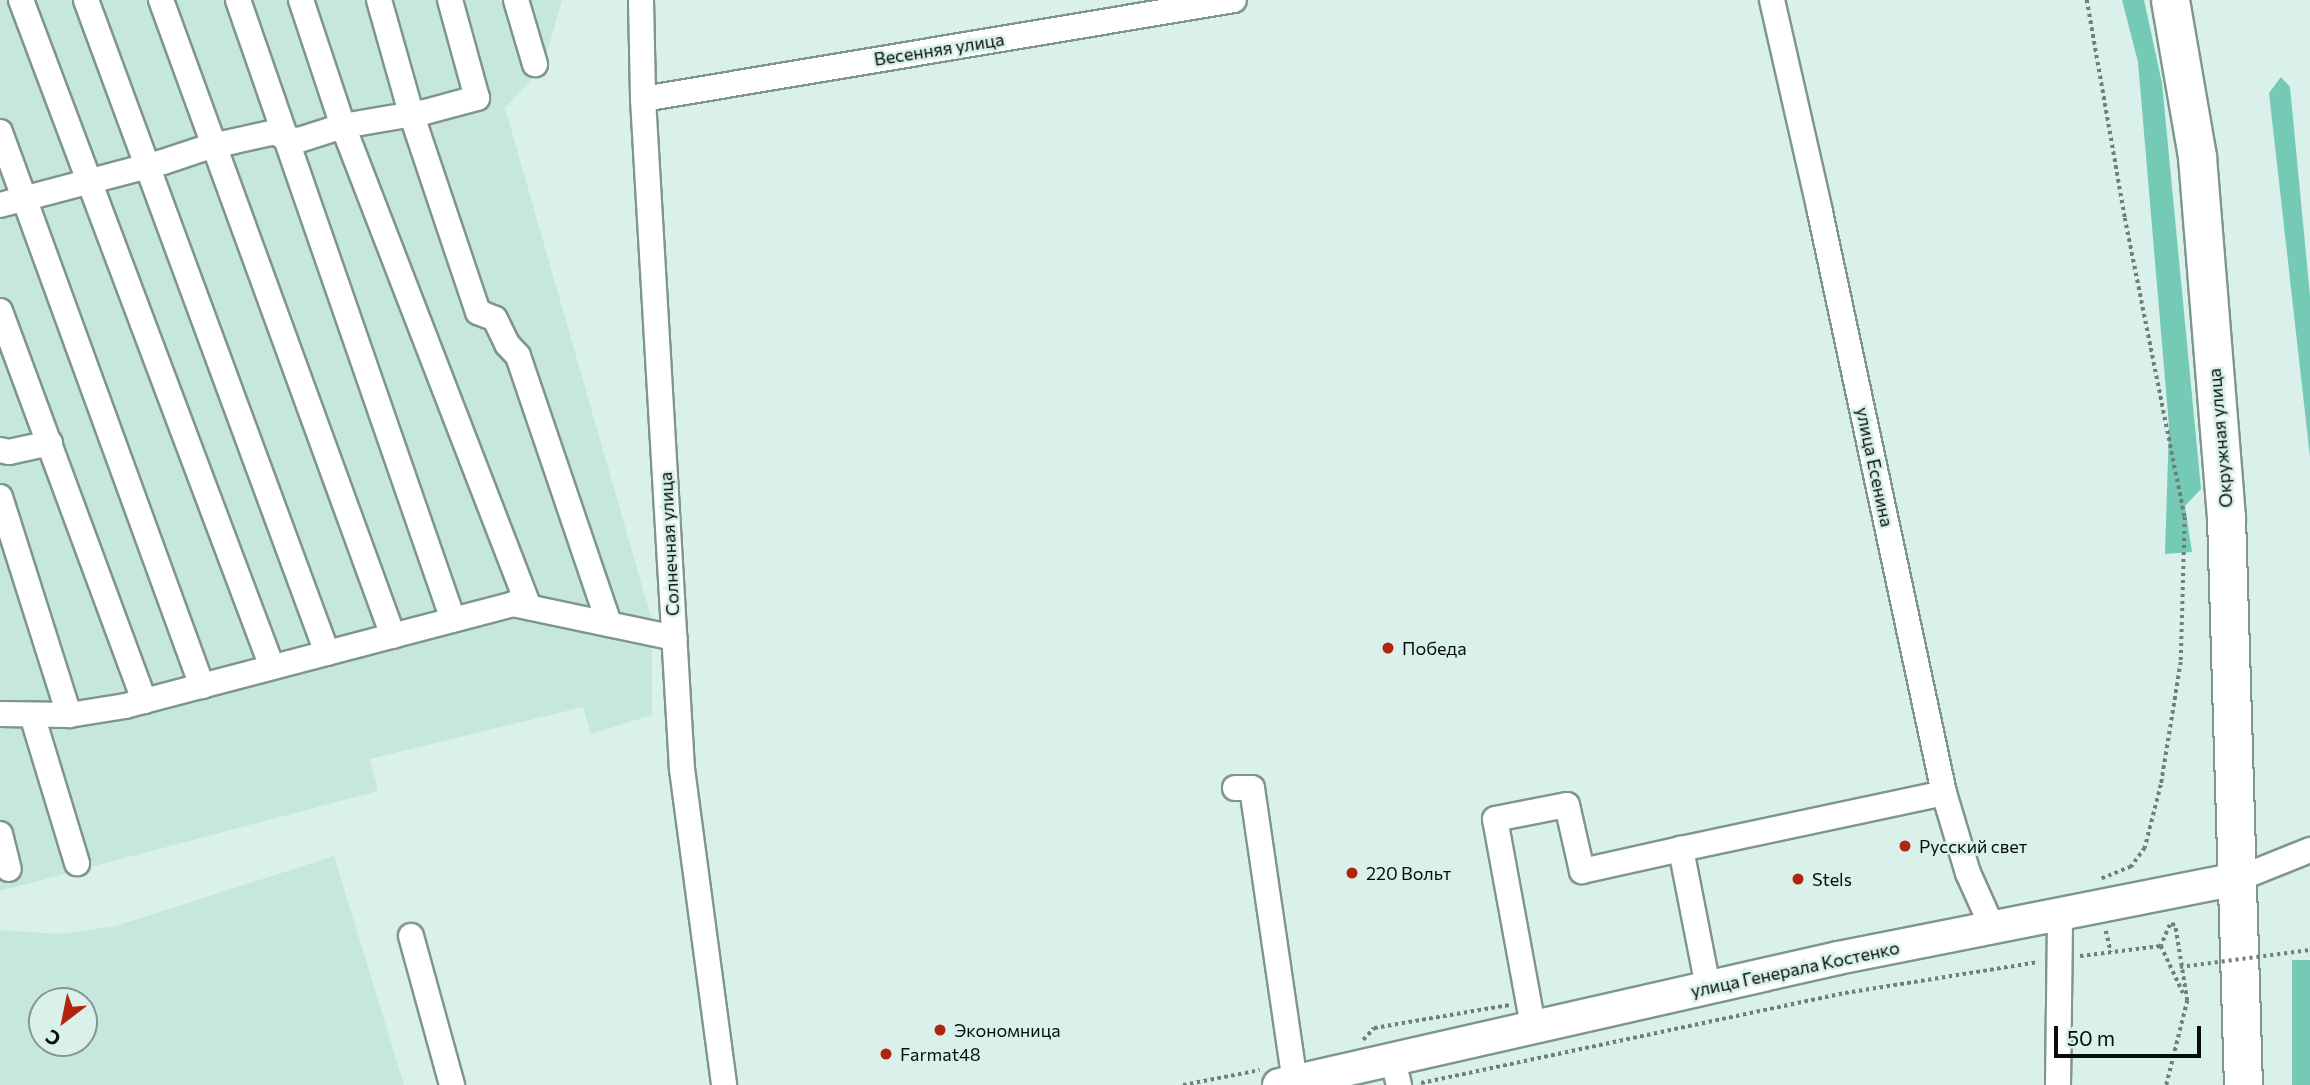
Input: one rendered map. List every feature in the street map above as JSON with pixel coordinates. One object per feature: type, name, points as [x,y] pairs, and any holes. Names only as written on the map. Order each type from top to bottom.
[{"type":"highway","name":"Окружная улица","points":[[2170,0],[2197,157],[2226,517],[2243,1085]]},
{"type":"main road","name":"улица Генерала Костенко","points":[[1287,1083],[1401,1077],[1532,1026],[1708,987],[2238,879]]},
{"type":"street","points":[[21,0],[272,667]]},
{"type":"street","points":[[86,0],[327,653]]},
{"type":"street","points":[[161,0],[393,636]]},
{"type":"street","points":[[238,0],[453,620]]},
{"type":"street","points":[[301,0],[343,126],[529,607]]},
{"type":"street","points":[[379,0],[411,113],[478,312],[495,319],[507,344],[518,356],[609,624]]},
{"type":"street","points":[[12,201],[275,132],[288,139],[299,140],[343,126],[477,97],[450,0]]},
{"type":"street","points":[[516,0],[535,64]]},
{"type":"street","name":"Солнечная улица","points":[[641,0],[643,99],[682,769],[724,1085]]},
{"type":"street","name":"Весенняя улица","points":[[643,99],[1234,0]]},
{"type":"street","name":"улица Есенина","points":[[1772,0],[1944,793],[1968,873],[1993,929]]},
{"type":"street","points":[[0,132],[12,201],[202,686]]},
{"type":"street","points":[[0,312],[144,701]]},
{"type":"street","points":[[0,450],[9,452],[50,443]]},
{"type":"street","points":[[0,497],[69,715]]},
{"type":"street","points":[[0,714],[69,715],[144,701],[513,604],[674,638]]},
{"type":"street","points":[[32,715],[77,863]]},
{"type":"street","points":[[1235,788],[1252,788],[1287,1083]]},
{"type":"street","points":[[1532,1026],[1495,819],[1567,805],[1582,871],[1944,793]]},
{"type":"street","points":[[0,834],[9,869]]},
{"type":"street","points":[[1681,849],[1708,987]]},
{"type":"street","name":"улица Генерала Костенко","points":[[2238,879],[2310,850]]},
{"type":"street","points":[[2058,1085],[2060,915]]},
{"type":"street","points":[[411,936],[452,1085]]},
{"type":"path","points":[[2087,0],[2125,218],[2185,517],[2181,662],[2161,785],[2144,848],[2138,858],[2131,867],[2092,882],[2111,953]]},
{"type":"path","points":[[2166,1085],[2187,1001],[2175,925],[2170,925],[2161,946],[2187,1001]]},
{"type":"path","points":[[1401,1077],[1845,993],[2059,959],[2161,946]]},
{"type":"path","points":[[2180,967],[2310,950]]},
{"type":"shaded area","points":[[0,0],[562,0],[543,67],[505,108],[652,621],[652,715],[591,734],[583,707],[370,759],[378,791],[0,891]]},
{"type":"shaded area","points":[[334,856],[404,1085],[0,1085],[0,930],[61,934],[116,926]]},
{"type":"green space","points":[[2122,0],[2144,0],[2162,83],[2201,489],[2185,506],[2192,552],[2165,554],[2169,426],[2138,62]]},
{"type":"green space","points":[[2281,77],[2290,87],[2310,296],[2310,457],[2269,93]]},
{"type":"green space","points":[[2292,960],[2310,960],[2310,1085],[2292,1085]]},
{"type":"place","name":"Победа","points":[[1388,648]]},
{"type":"place","name":"Русский свет","points":[[1905,846]]},
{"type":"place","name":"220 Вольт","points":[[1352,873]]},
{"type":"place","name":"Stels","points":[[1798,879]]},
{"type":"place","name":"Экономница","points":[[940,1030]]},
{"type":"place","name":"Farmat48","points":[[886,1054]]}]
